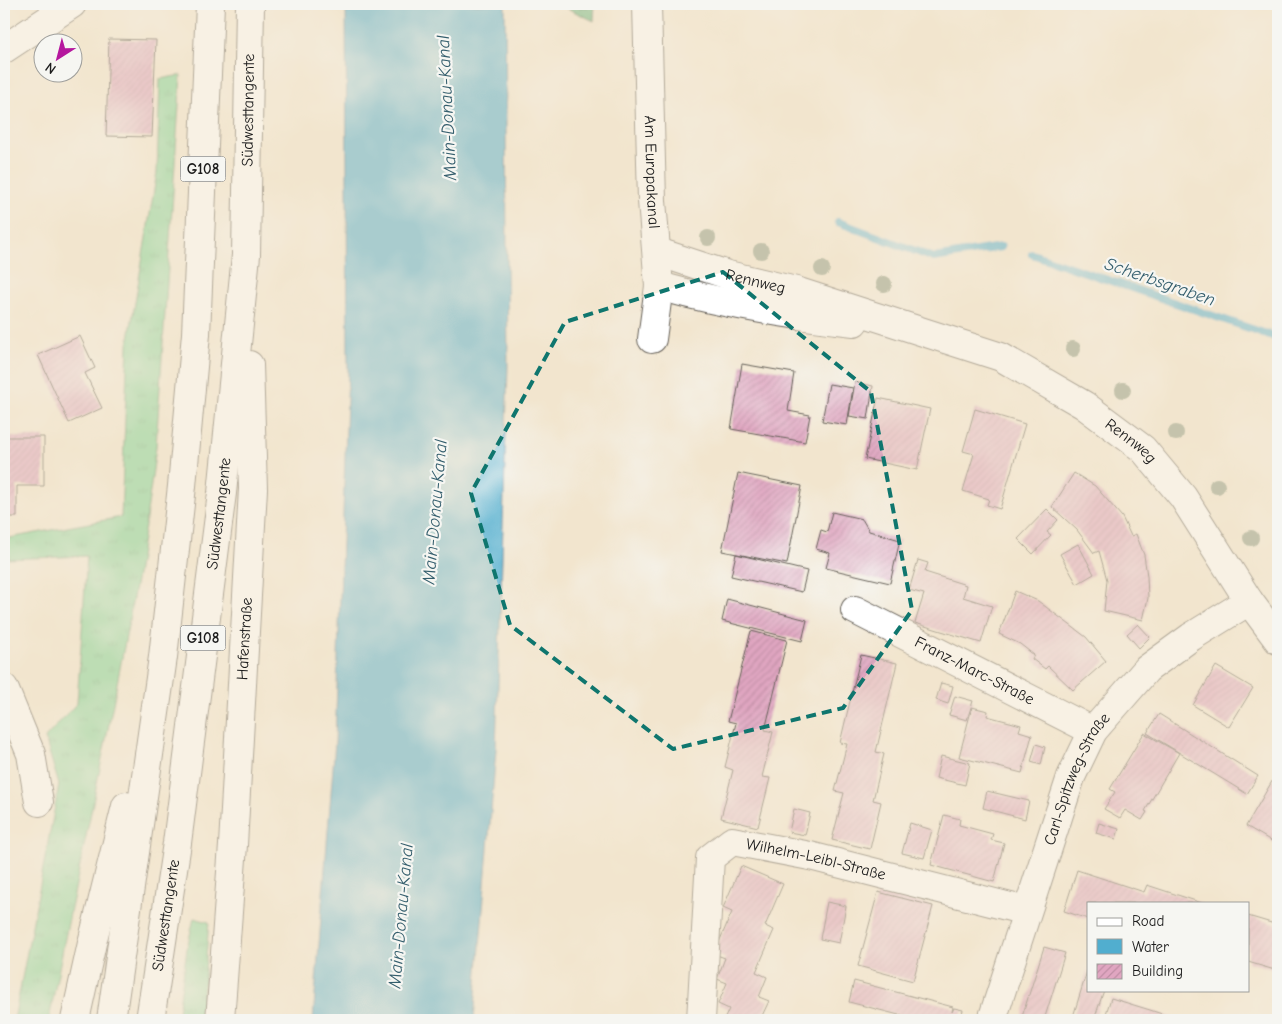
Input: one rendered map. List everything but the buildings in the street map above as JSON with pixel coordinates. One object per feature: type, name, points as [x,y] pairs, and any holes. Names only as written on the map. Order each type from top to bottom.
[{"type":"main road","points":[[4,49],[72,4]]},
{"type":"main road","name":"G108","points":[[110,1020],[163,656],[182,486],[196,334],[210,4]]},
{"type":"main road","name":"Südwesttangente","points":[[150,1020],[177,843],[222,493],[246,255],[250,4]]},
{"type":"main road","name":"Am Europakanal","points":[[647,4],[652,202],[658,252],[659,286],[652,339]]},
{"type":"main road","name":"Rennweg","points":[[658,252],[728,275],[796,291],[1001,357],[1084,405],[1143,449],[1183,497],[1249,601],[1278,640]]},
{"type":"main road","name":"Hafenstraße","points":[[220,1020],[233,845],[253,489],[246,255]]},
{"type":"main road","name":"Rennweg","points":[[659,286],[796,316],[912,329]]},
{"type":"main road","name":"Carl-Spitzweg-Straße","points":[[992,1020],[1070,777],[1093,730],[1147,669],[1191,637],[1249,601]]},
{"type":"main road","name":"Franz-Marc-Straße","points":[[855,610],[1093,730]]},
{"type":"main road","points":[[75,1020],[94,933],[163,656]]},
{"type":"main road","points":[[4,688],[31,754],[38,802]]},
{"type":"main road","name":"Wilhelm-Leibl-Straße","points":[[701,1020],[710,858],[732,841],[810,856],[1026,911]]},
{"type":"highlighted area","points":[[723,272],[871,392],[912,610],[843,708],[673,749],[510,625],[471,493],[565,322]]},
{"type":"green space","points":[[558,4],[595,4],[594,21]]},
{"type":"green space","points":[[181,75],[156,447],[134,591],[49,1020],[14,1020],[59,785],[45,738],[77,703],[87,556],[4,559],[4,539],[121,517],[128,344],[157,172],[160,79]]},
{"type":"green space","points":[[194,918],[209,922],[201,1020],[177,1020],[187,948]]},
{"type":"water","name":"Main-Donau-Kanal","points":[[346,4],[505,4],[508,367],[496,750],[474,1020],[313,1020],[335,742],[348,371]]},
{"type":"waterway","name":"Scherbsgraben","points":[[838,222],[934,258],[1001,247]]},
{"type":"waterway","name":"Scherbsgraben","points":[[1032,254],[1278,338]]}]
